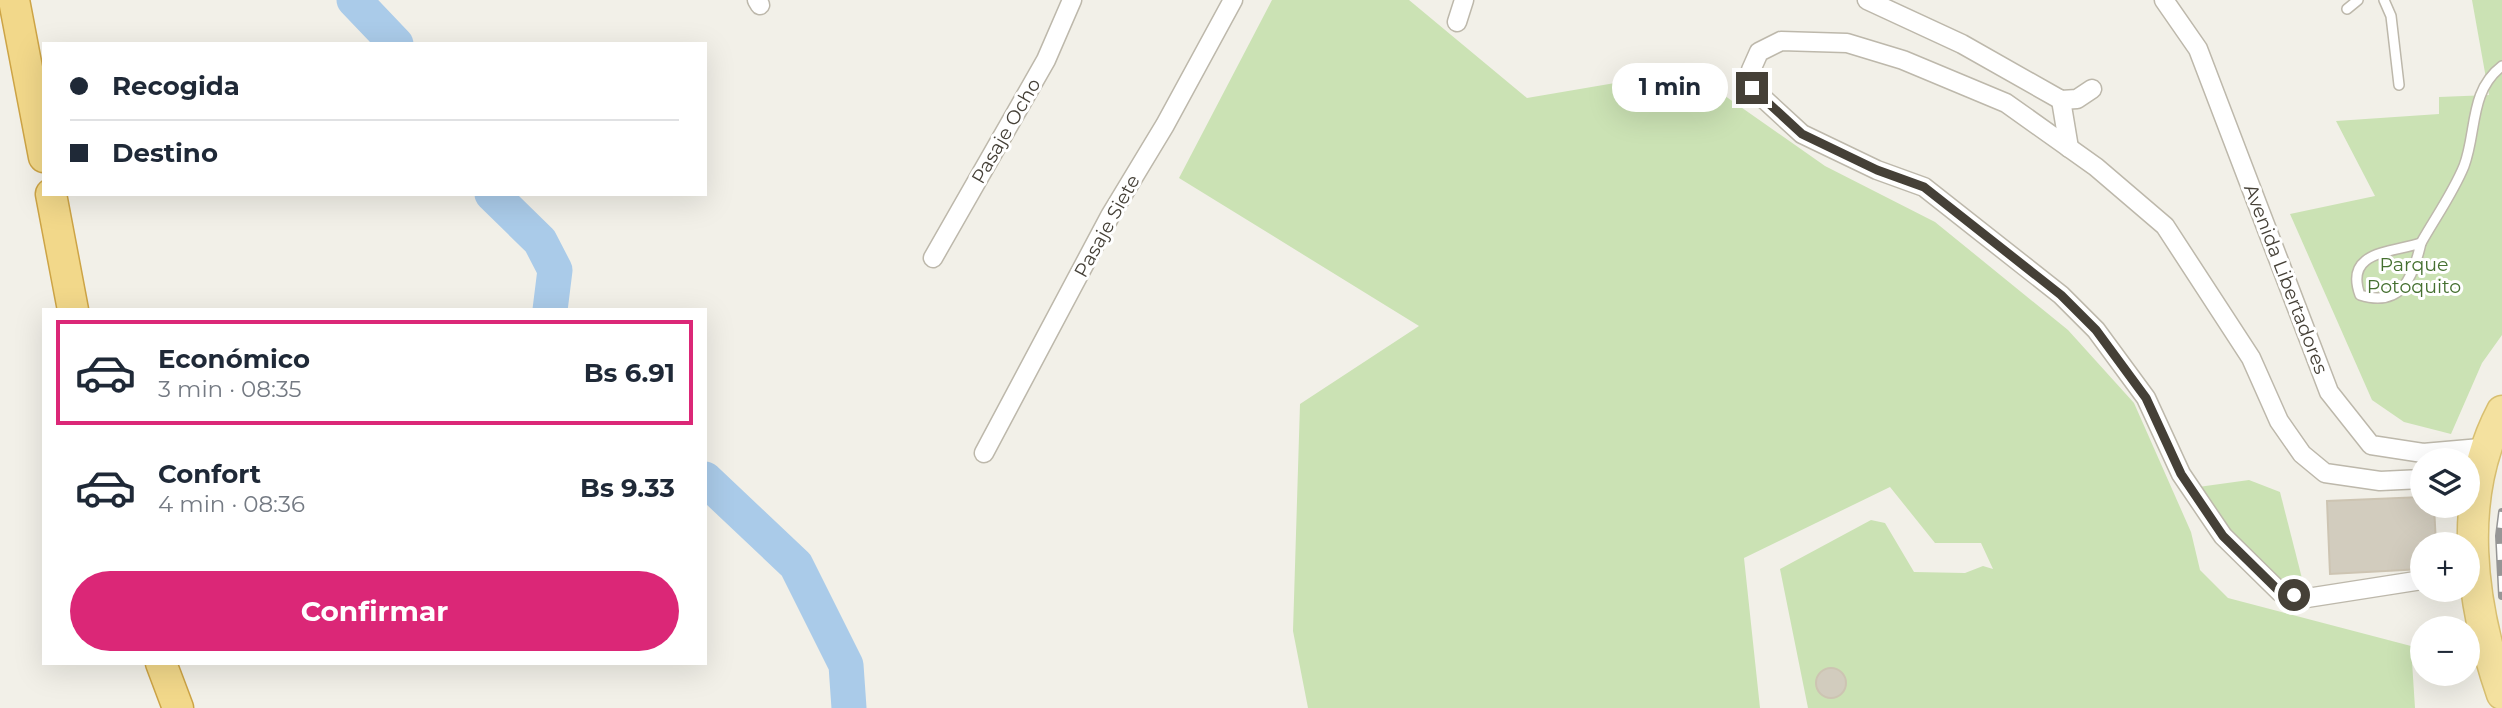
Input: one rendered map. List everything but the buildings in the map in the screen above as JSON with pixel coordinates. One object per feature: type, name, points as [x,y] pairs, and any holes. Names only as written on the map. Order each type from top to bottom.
[{"type":"highway","points":[[14,0],[42,147]]},
{"type":"highway","points":[[51,196],[73,308]]},
{"type":"highway","points":[[162,665],[177,708]]},
{"type":"main road","points":[[2480,468],[2495,446],[2502,411]]},
{"type":"main road","points":[[2477,602],[2502,694]]},
{"type":"street","name":"Pasaje Ocho","points":[[933,258],[1046,60],[1072,0]]},
{"type":"street","name":"Pasaje Siete","points":[[984,453],[1110,216],[1165,125],[1233,0]]},
{"type":"street","points":[[1457,22],[1464,0]]},
{"type":"street","points":[[1867,0],[1962,44],[2061,100],[2077,99],[2092,89]]},
{"type":"street","name":"Avenida Libertadores","points":[[2164,0],[2198,49],[2329,392],[2371,445],[2423,453],[2495,446]]},
{"type":"street","points":[[2410,479],[2370,480],[2325,473],[2302,454],[2279,421],[2250,358],[2165,226],[2069,148],[2006,103],[1903,60],[1847,43],[1781,41],[1759,52],[1751,70],[1752,88],[1802,134],[1877,170],[1924,187],[2061,295],[2096,330],[2146,398],[2181,474],[2223,536],[2280,592],[2307,598],[2410,582]]},
{"type":"street","points":[[2061,100],[2069,148]]},
{"type":"lane","points":[[2347,9],[2358,0]]},
{"type":"lane","points":[[2384,0],[2391,16],[2399,85]]},
{"type":"lane","points":[[2421,243],[2367,257],[2357,267],[2355,281],[2360,295],[2378,301],[2396,295],[2408,281],[2421,243],[2464,165],[2480,96],[2490,75],[2502,66]]},
{"type":"green space","points":[[1272,0],[1409,0],[1527,98],[1656,76],[1708,84],[1825,166],[1935,222],[2068,330],[2134,403],[2191,532],[2200,570],[2228,598],[2410,646],[2410,686],[2414,686],[2415,708],[1808,708],[1780,569],[1871,520],[1885,523],[1914,572],[1965,573],[1983,566],[1993,569],[1981,543],[1935,543],[1890,487],[1744,558],[1760,708],[1308,708],[1293,631],[1300,404],[1419,326],[1179,178]]},
{"type":"green space","name":"Parque Potoquito","points":[[2472,0],[2502,0],[2502,335],[2482,363],[2451,434],[2404,422],[2372,400],[2290,214],[2375,196],[2336,121],[2439,114],[2439,97],[2489,95]]},
{"type":"green space","points":[[2249,480],[2280,492],[2307,598],[2280,592],[2191,488]]},
{"type":"waterway","points":[[354,0],[394,42]]},
{"type":"waterway","points":[[494,196],[540,241],[555,270],[550,308]]},
{"type":"waterway","points":[[707,481],[796,565],[846,665],[849,708]]},
{"type":"railway","points":[[2502,512],[2499,536],[2502,596]]},
{"type":"route","points":[[1752,88],[1802,134],[1877,170],[1924,187],[2061,295],[2096,330],[2146,398],[2181,474],[2223,536],[2280,592],[2294,595]]}]
